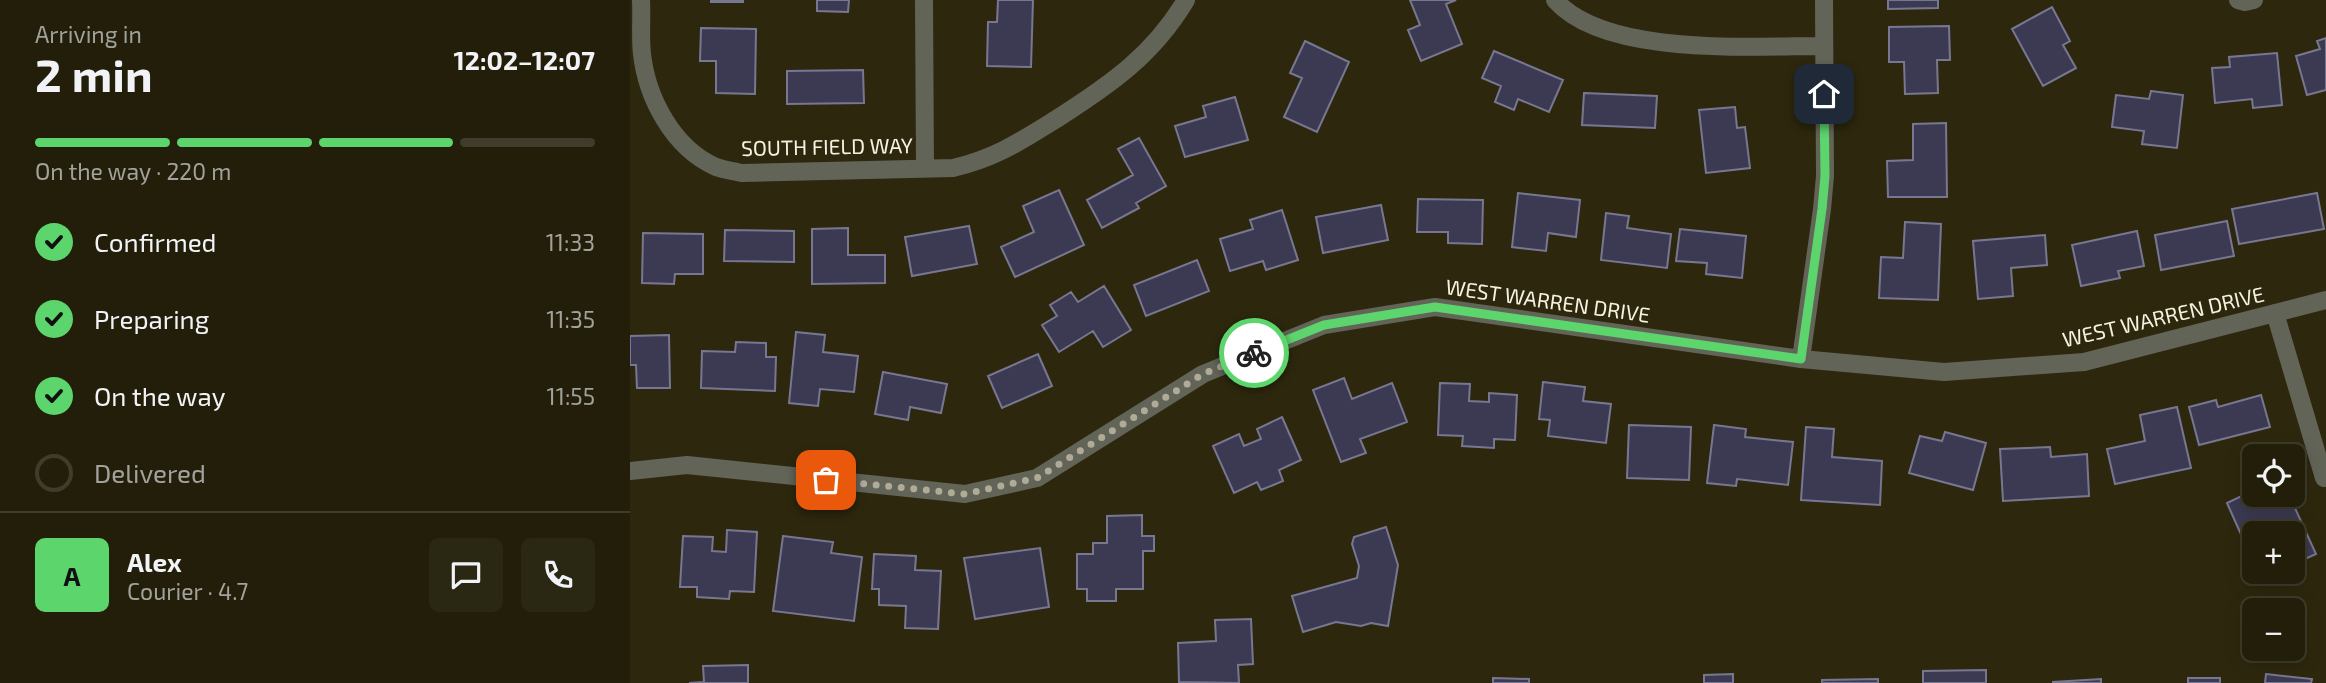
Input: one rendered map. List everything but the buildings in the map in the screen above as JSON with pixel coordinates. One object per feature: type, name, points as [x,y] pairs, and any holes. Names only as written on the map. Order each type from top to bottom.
[{"type":"street","name":"SOUTH FIELD WAY","points":[[642,0],[642,54],[650,92],[661,115],[697,156],[717,168],[742,173],[953,168],[981,162],[1011,148],[1106,87],[1134,65],[1156,42],[1186,0]]},
{"type":"street","points":[[924,0],[925,168]]},
{"type":"street","points":[[1555,0],[1578,18],[1609,32],[1651,40],[1698,46],[1824,46]]},
{"type":"street","points":[[1801,359],[1825,176],[1824,0]]},
{"type":"street","points":[[2238,0],[2254,0]]},
{"type":"street","name":"WEST WARREN DRIVE","points":[[630,471],[687,465],[965,494],[1037,478],[1203,374],[1324,325],[1435,307],[1801,359],[1944,372],[2084,362],[2326,300]]},
{"type":"street","points":[[2275,313],[2324,478]]},
{"type":"way so far","points":[[826,480],[965,494],[1037,478],[1203,374],[1254,353]]},
{"type":"route","points":[[1254,353],[1324,325],[1435,307],[1801,359],[1825,176],[1824,94]]}]
